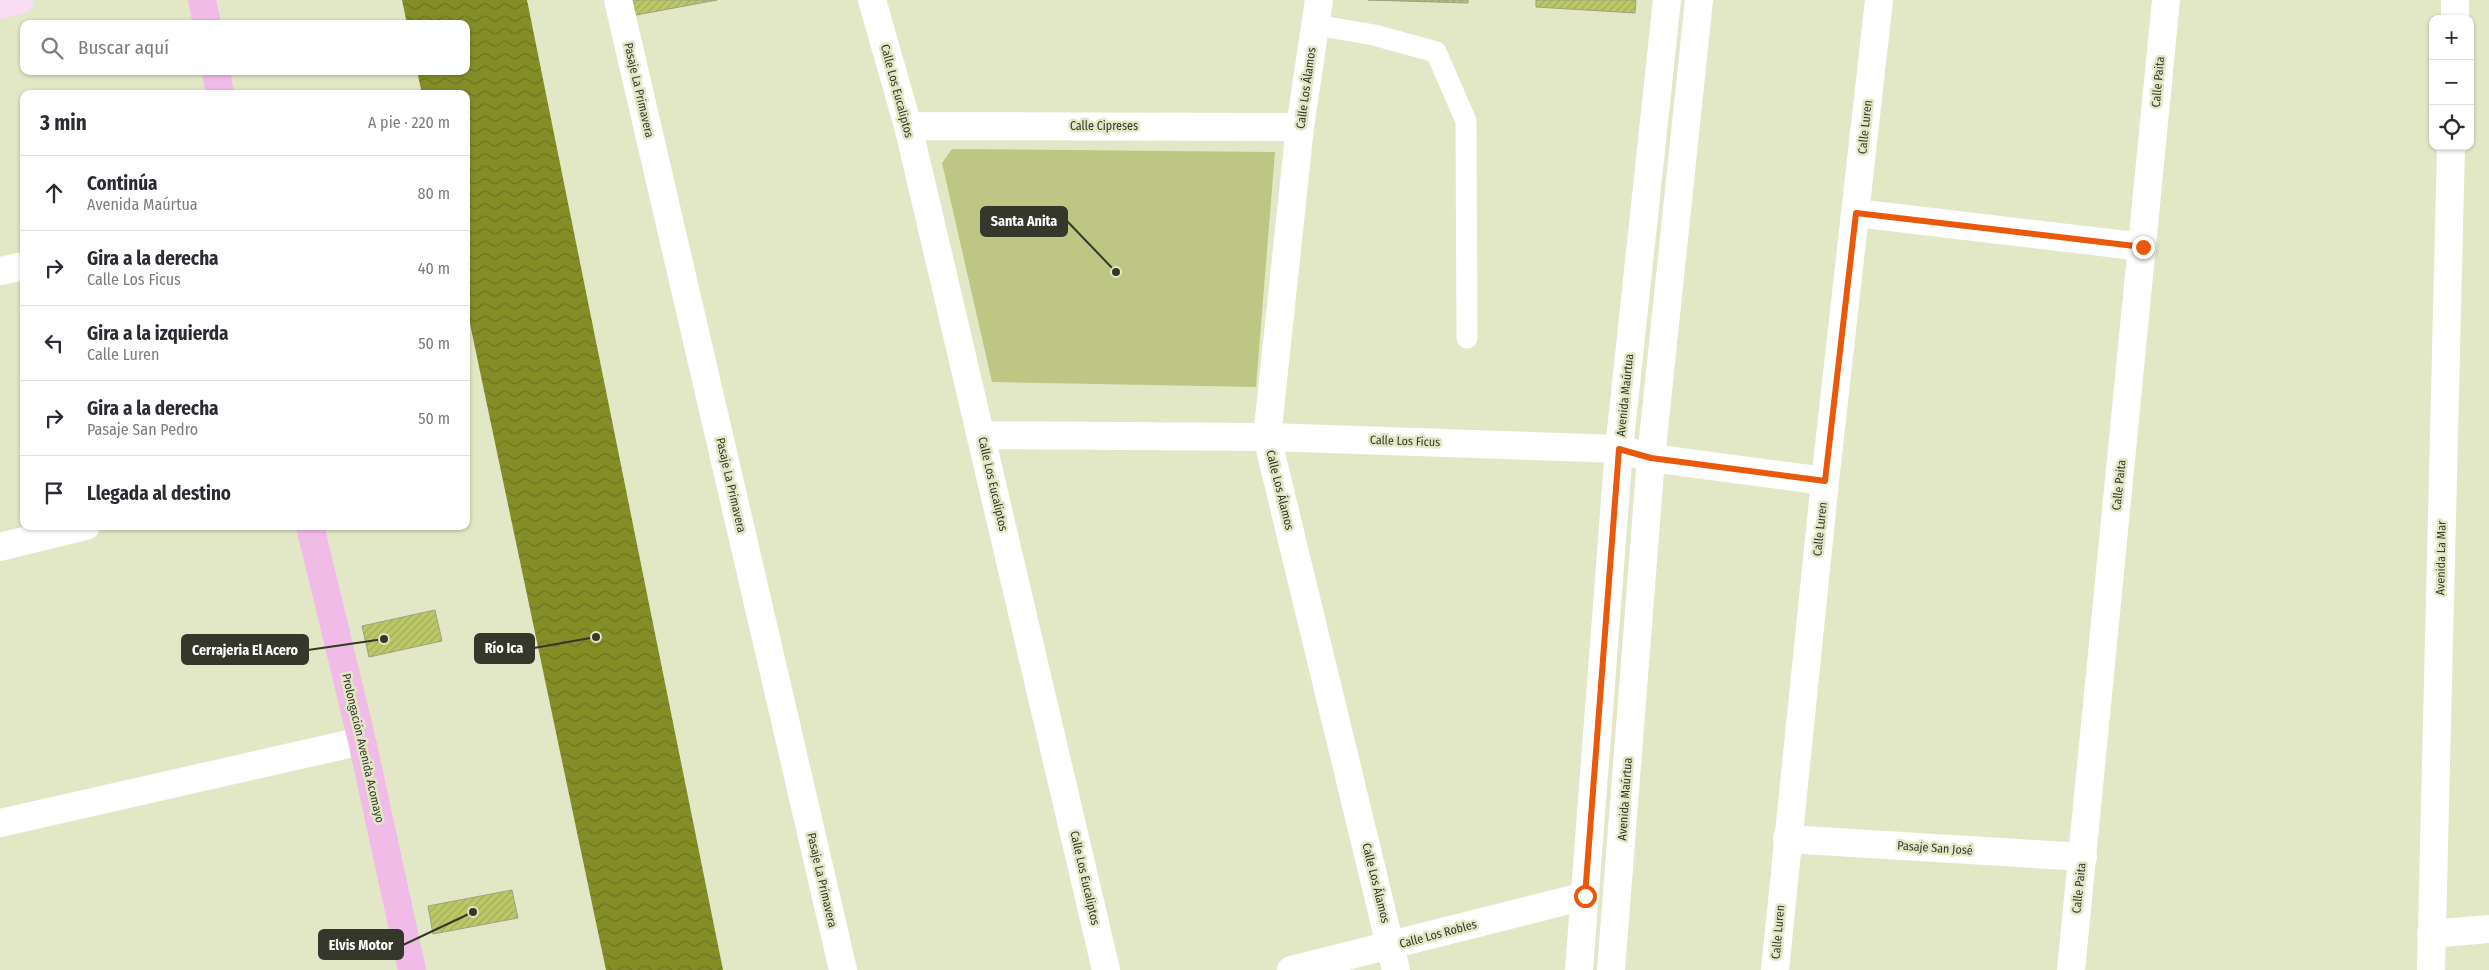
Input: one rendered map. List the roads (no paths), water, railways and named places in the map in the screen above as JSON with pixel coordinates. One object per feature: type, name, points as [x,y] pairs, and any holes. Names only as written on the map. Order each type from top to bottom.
[{"type":"main road","points":[[202,0],[206,20]]},
{"type":"main road","points":[[217,75],[219,90]]},
{"type":"main road","name":"Prolongación Avenida Acomayo","points":[[311,530],[362,741],[412,970]]},
{"type":"street","points":[[0,5],[20,0]]},
{"type":"street","name":"Pasaje La Primavera","points":[[618,0],[843,970]]},
{"type":"street","name":"Calle Los Eucaliptos","points":[[872,0],[908,126],[1106,970]]},
{"type":"street","name":"Avenida Maúrtua","points":[[1579,970],[1619,449],[1667,0]]},
{"type":"street","name":"Avenida Maúrtua","points":[[1611,970],[1651,458],[1699,0]]},
{"type":"street","name":"Calle Luren","points":[[1775,970],[1825,481],[1879,0]]},
{"type":"street","name":"Calle Paita","points":[[2071,970],[2166,0]]},
{"type":"street","points":[[2455,0],[2455,15]]},
{"type":"street","name":"Calle Los Álamos","points":[[1317,13],[1300,127],[1267,437],[1394,958]]},
{"type":"street","name":"Calle Cipreses","points":[[908,126],[1300,127]]},
{"type":"street","name":"Avenida La Mar","points":[[2431,970],[2452,150]]},
{"type":"street","points":[[1856,213],[2143,247]]},
{"type":"street","points":[[0,272],[20,267]]},
{"type":"street","name":"Calle Los Ficus","points":[[982,435],[1267,437],[1619,449],[1651,458],[1825,481]]},
{"type":"street","points":[[0,547],[70,530]]},
{"type":"street","points":[[0,823],[362,741]]},
{"type":"street","name":"Pasaje San José","points":[[1787,839],[2082,857]]},
{"type":"street","name":"Calle Los Robles","points":[[1291,970],[1394,958],[1585,896]]},
{"type":"street","points":[[2432,934],[2489,929]]},
{"type":"lane","points":[[1317,13],[1374,34],[1436,52],[1466,121],[1467,338]]},
{"type":"water","points":[[402,0],[527,0],[723,970],[606,970],[470,324],[470,90],[421,90],[418,75],[470,75],[470,20],[406,20]]},
{"type":"place","name":"Santa Anita","points":[[1116,272]]},
{"type":"place","name":"Río Ica","points":[[596,637]]},
{"type":"place","name":"Cerrajeria El Acero","points":[[384,639]]},
{"type":"place","name":"Elvis Motor","points":[[473,912]]}]
